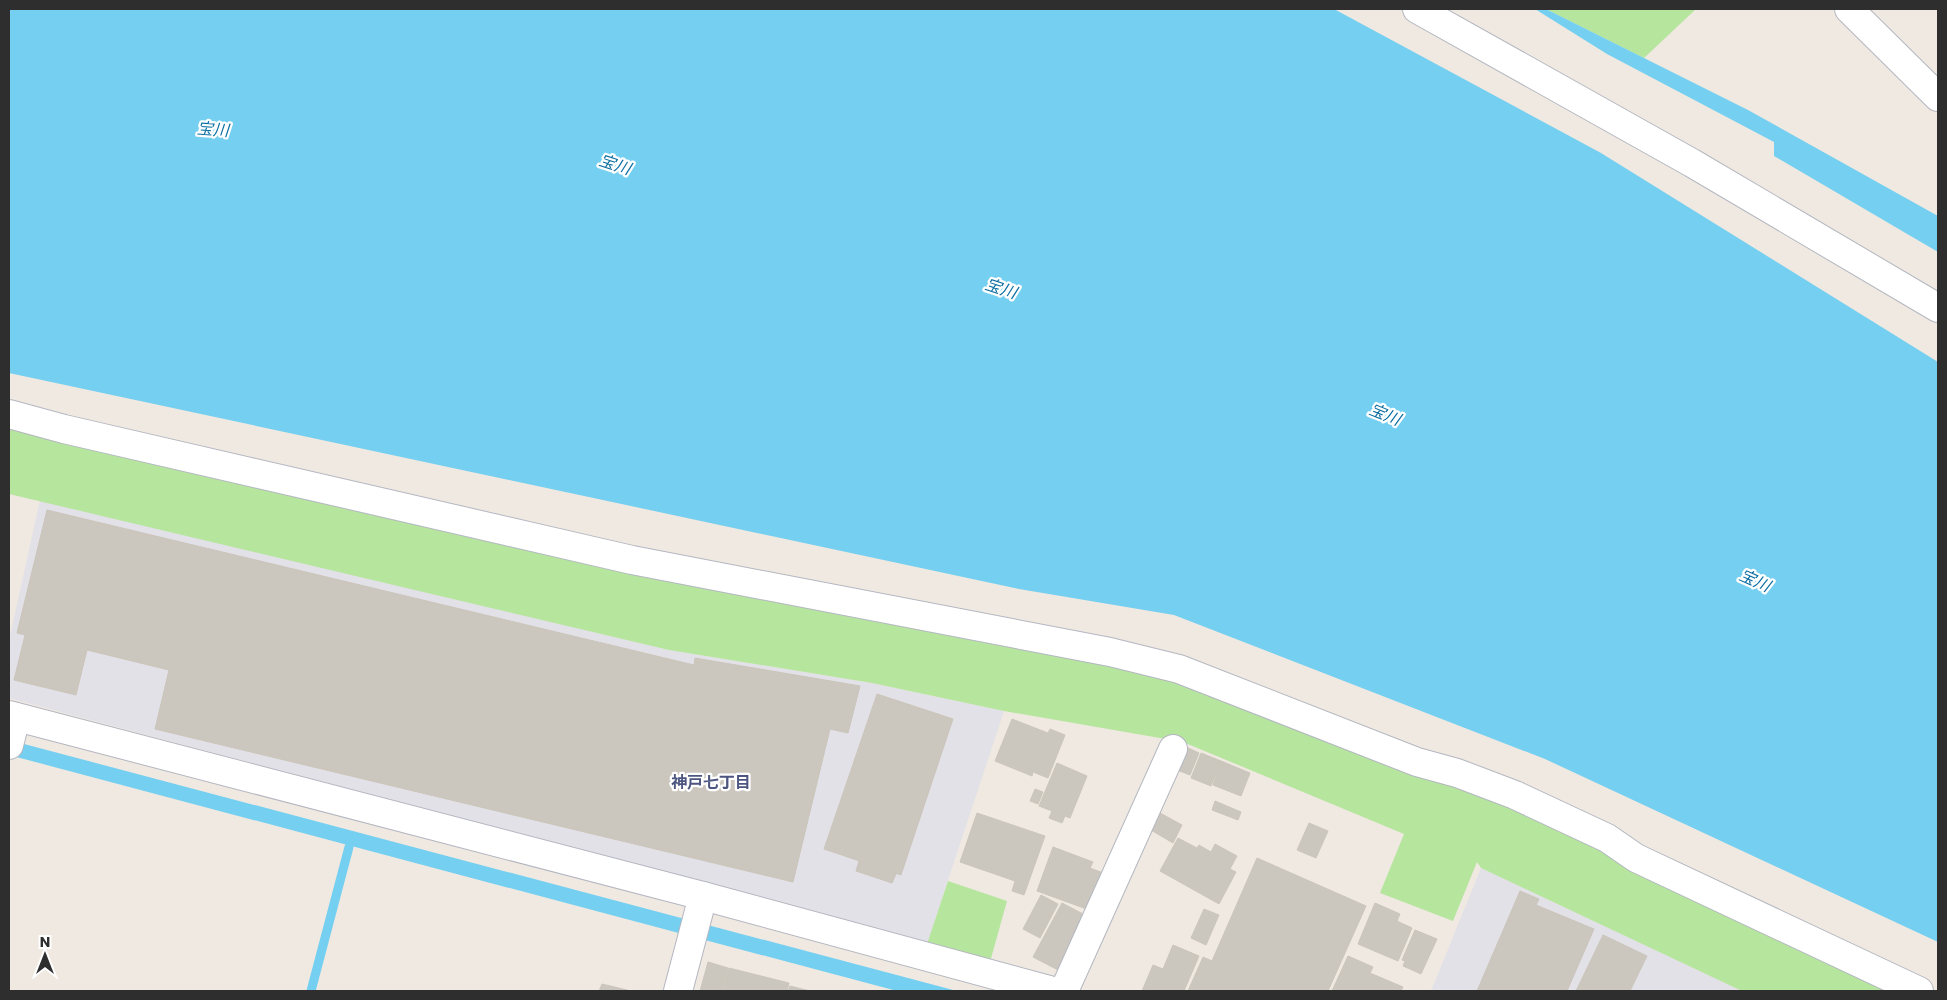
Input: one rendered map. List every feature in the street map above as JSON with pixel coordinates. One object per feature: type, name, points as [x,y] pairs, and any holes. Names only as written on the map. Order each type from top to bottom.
[{"type":"street","points":[[1417,9],[1692,163],[1938,308]]},
{"type":"street","points":[[1849,9],[1938,97]]},
{"type":"street","points":[[9,414],[64,429],[632,560],[1110,652],[1179,669],[1417,762],[1457,773],[1515,794],[1607,838],[1636,858],[1919,991]]},
{"type":"street","points":[[11,728],[700,906],[1053,991]]},
{"type":"street","points":[[1064,991],[1173,750]]},
{"type":"street","points":[[678,991],[700,906]]},
{"type":"shaded area","points":[[40,500],[669,650],[872,683],[1004,711],[927,944],[9,698],[9,640]]},
{"type":"shaded area","points":[[1481,868],[1741,990],[1431,991]]},
{"type":"green space","points":[[1546,9],[1696,9],[1644,58]]},
{"type":"green space","points":[[9,427],[1173,678],[1605,844],[1899,991],[1742,991],[1481,868],[1477,862],[1453,921],[1380,893],[1404,834],[1183,742],[1004,711],[872,683],[669,650],[9,494]]},
{"type":"green space","points":[[948,881],[1007,901],[990,962],[927,944]]},
{"type":"water","name":"宝川","points":[[9,9],[1334,9],[1601,153],[1938,362],[1938,942],[1545,759],[1174,615],[1019,589],[9,373]]},
{"type":"water","points":[[1535,9],[1546,9],[1748,110],[1938,216],[1938,252],[1774,156],[1774,142],[1607,54]]},
{"type":"water","points":[[9,740],[957,991],[897,991],[9,755]]},
{"type":"building","points":[[47,510],[694,665],[695,658],[860,686],[848,733],[830,729],[793,882],[155,729],[169,670],[87,650],[76,695],[14,680],[25,635],[17,633]]},
{"type":"building","points":[[877,694],[953,719],[901,875],[824,849]]},
{"type":"building","points":[[1012,719],[1048,733],[1050,729],[1065,735],[1048,778],[1033,772],[1032,776],[995,761]]},
{"type":"building","points":[[1186,747],[1199,753],[1190,775],[1177,770]]},
{"type":"building","points":[[1201,753],[1221,761],[1211,786],[1191,778]]},
{"type":"building","points":[[1221,761],[1250,773],[1241,796],[1213,785]]},
{"type":"building","points":[[1057,763],[1087,776],[1070,818],[1065,816],[1062,823],[1049,818],[1052,811],[1039,806]]},
{"type":"building","points":[[1035,789],[1043,792],[1038,804],[1030,801]]},
{"type":"building","points":[[1215,801],[1241,812],[1238,820],[1212,810]]},
{"type":"building","points":[[977,813],[1045,836],[1024,895],[1012,891],[1015,881],[960,862]]},
{"type":"building","points":[[1160,813],[1182,825],[1173,843],[1151,830]]},
{"type":"building","points":[[1309,823],[1328,831],[1316,858],[1297,850]]},
{"type":"building","points":[[1178,838],[1197,848],[1199,845],[1211,852],[1215,844],[1237,856],[1230,869],[1236,872],[1219,904],[1160,871]]},
{"type":"building","points":[[1053,847],[1093,862],[1090,868],[1106,874],[1092,911],[1037,891]]},
{"type":"building","points":[[1257,858],[1366,906],[1328,991],[1188,991],[1203,957],[1212,961]]},
{"type":"building","points":[[859,861],[896,874],[892,883],[856,871]]},
{"type":"building","points":[[1520,891],[1539,899],[1536,905],[1594,929],[1567,991],[1477,991]]},
{"type":"building","points":[[1041,895],[1058,904],[1040,938],[1023,929]]},
{"type":"building","points":[[1062,903],[1083,914],[1079,921],[1085,924],[1060,971],[1033,957]]},
{"type":"building","points":[[1375,903],[1400,914],[1397,921],[1412,928],[1398,961],[1358,944]]},
{"type":"building","points":[[1204,909],[1219,915],[1206,945],[1191,938]]},
{"type":"building","points":[[1415,930],[1437,939],[1421,974],[1403,966],[1405,961],[1402,960]]},
{"type":"building","points":[[1603,935],[1647,956],[1630,991],[1576,991]]},
{"type":"building","points":[[1173,945],[1199,956],[1184,991],[1142,991],[1153,965],[1163,969]]},
{"type":"building","points":[[1348,956],[1373,967],[1370,973],[1403,987],[1401,991],[1332,991]]},
{"type":"building","points":[[708,962],[728,968],[722,991],[700,991]]},
{"type":"building","points":[[729,968],[789,983],[787,991],[723,991]]},
{"type":"building","points":[[602,984],[631,991],[599,991]]},
{"type":"building","points":[[790,986],[810,991],[788,991]]},
{"type":"waterway","points":[[311,991],[349,847]]},
{"type":"district","name":"神戸七丁目","points":[[711,782]]}]
